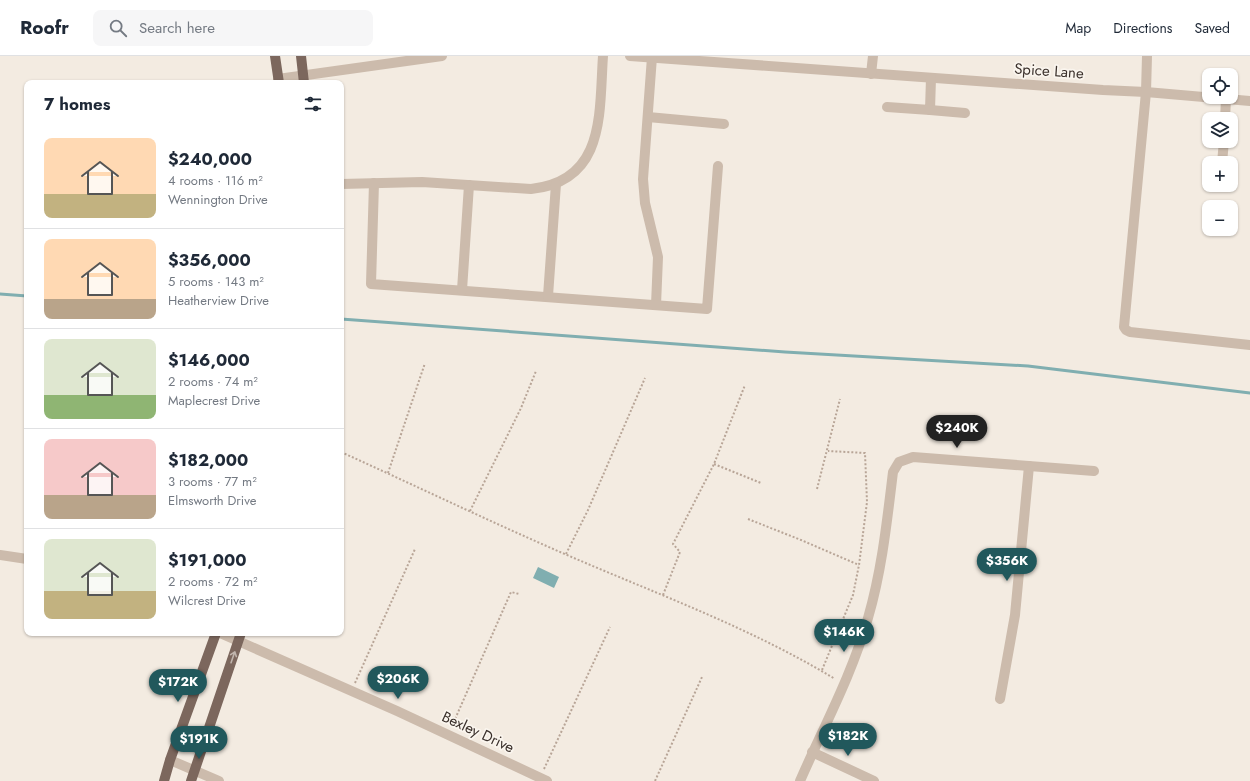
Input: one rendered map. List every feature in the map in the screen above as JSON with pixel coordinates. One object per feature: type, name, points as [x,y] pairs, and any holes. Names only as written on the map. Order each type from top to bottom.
[{"type":"main road","points":[[275,56],[279,80]]},
{"type":"main road","points":[[301,56],[304,79]]},
{"type":"main road","points":[[164,781],[170,760],[215,636]]},
{"type":"main road","points":[[191,781],[240,637]]},
{"type":"street","points":[[292,80],[442,56]]},
{"type":"street","points":[[344,184],[422,182],[532,189],[556,184],[570,176],[580,166],[589,154],[597,134],[603,56]]},
{"type":"street","name":"Spice Lane","points":[[630,56],[1202,97]]},
{"type":"street","points":[[871,74],[873,56]]},
{"type":"street","points":[[1147,56],[1146,92],[1124,327],[1130,332],[1250,345]]},
{"type":"street","points":[[652,58],[643,192],[658,257],[656,305]]},
{"type":"street","points":[[930,110],[931,78]]},
{"type":"street","name":"Spice Lane","points":[[1238,100],[1250,101]]},
{"type":"street","points":[[887,107],[965,113]]},
{"type":"street","points":[[648,117],[724,124]]},
{"type":"street","points":[[374,183],[371,284],[707,308],[718,166]]},
{"type":"street","points":[[548,296],[556,184]]},
{"type":"street","points":[[462,290],[469,185]]},
{"type":"street","points":[[800,781],[843,683],[868,619],[880,568],[893,472],[899,462],[913,457],[1094,471]]},
{"type":"street","points":[[1000,699],[1015,616],[1029,466]]},
{"type":"street","points":[[0,555],[24,559]]},
{"type":"street","name":"Bexley Drive","points":[[240,637],[352,691],[544,779]]},
{"type":"street","points":[[812,752],[874,781]]},
{"type":"street","points":[[170,760],[219,781]]},
{"type":"path","points":[[388,473],[425,363]]},
{"type":"path","points":[[470,511],[521,408],[536,371]]},
{"type":"path","points":[[566,554],[588,510],[645,378]]},
{"type":"path","points":[[663,595],[680,552],[673,544],[714,464],[745,385]]},
{"type":"path","points":[[817,489],[822,467],[828,451],[840,399]]},
{"type":"path","points":[[822,670],[853,595],[859,565],[866,502],[865,453],[828,451]]},
{"type":"path","points":[[344,453],[566,554],[775,645],[843,683]]},
{"type":"path","points":[[714,464],[761,484]]},
{"type":"path","points":[[748,519],[859,565]]},
{"type":"path","points":[[352,691],[415,549]]},
{"type":"path","points":[[448,735],[511,592],[519,594]]},
{"type":"path","points":[[544,779],[610,627]]},
{"type":"path","points":[[655,781],[702,677]]},
{"type":"water","points":[[538,567],[559,577],[554,588],[533,578]]},
{"type":"waterway","points":[[0,294],[24,296]]},
{"type":"waterway","points":[[344,319],[785,352],[1028,366],[1250,393]]}]
